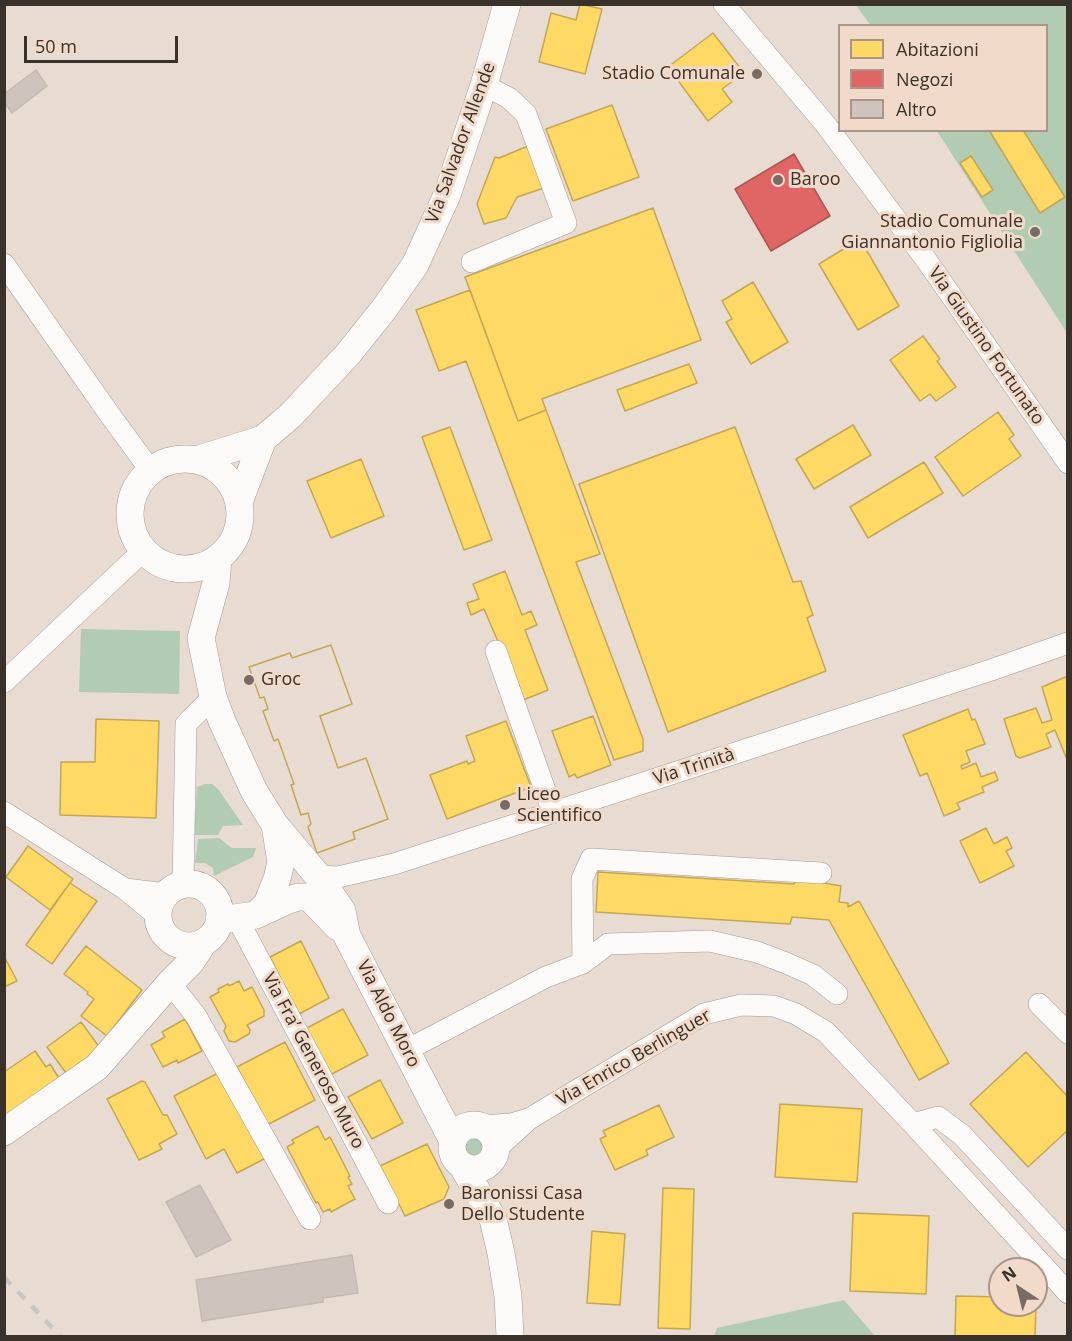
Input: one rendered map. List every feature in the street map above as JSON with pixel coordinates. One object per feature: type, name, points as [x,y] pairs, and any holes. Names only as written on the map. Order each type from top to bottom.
[{"type":"street","name":"Via Salvador Allende","points":[[196,460],[262,439],[291,415],[348,354],[384,309],[415,264],[447,195],[484,85],[507,4]]},
{"type":"street","name":"Via Giustino Fortunato","points":[[724,4],[826,125],[970,322],[1068,463]]},
{"type":"street","points":[[472,262],[566,223],[526,114],[509,98],[484,85]]},
{"type":"street","points":[[4,264],[151,471]]},
{"type":"street","points":[[239,502],[262,439]]},
{"type":"street","points":[[180,459],[196,460],[211,465],[224,475],[233,487],[239,502],[240,518],[237,533],[230,547],[218,558],[204,566],[188,570],[171,568],[156,561],[143,551],[134,536],[129,518],[131,500],[139,484],[151,471],[165,463],[180,459]]},
{"type":"street","points":[[4,682],[143,551]]},
{"type":"street","points":[[218,558],[216,583],[201,638],[213,697],[254,791],[275,825],[318,876],[342,911],[347,936]]},
{"type":"street","name":"Via Trinità","points":[[318,876],[338,877],[394,864],[1068,643]]},
{"type":"street","points":[[496,651],[553,813]]},
{"type":"street","points":[[213,697],[186,724],[169,908],[170,983],[196,1016],[310,1219]]},
{"type":"street","points":[[4,812],[125,889],[169,908],[183,945],[298,897],[309,897],[347,936]]},
{"type":"street","points":[[4,1132],[97,1067],[170,983],[229,924],[267,904],[281,862],[275,825]]},
{"type":"street","points":[[583,963],[582,879],[591,859],[821,873]]},
{"type":"street","points":[[169,908],[203,887],[211,892],[229,924]]},
{"type":"street","name":"Via Fra’ Generoso Muro","points":[[229,924],[388,1203]]},
{"type":"street","name":"Via Aldo Moro","points":[[347,936],[429,1091],[493,1219]]},
{"type":"street","points":[[407,1050],[546,977],[583,963],[608,944],[710,941],[757,952],[786,963],[813,975],[837,994]]},
{"type":"street","points":[[1039,1004],[1068,1033]]},
{"type":"street","name":"Via Enrico Berlinguer","points":[[478,1126],[511,1124],[528,1119],[704,1014],[741,1005],[774,1006],[796,1014],[826,1032],[914,1124],[1068,1293]]},
{"type":"street","name":"Via Aldo Moro","points":[[429,1091],[493,1136],[493,1219],[505,1274],[510,1336]]},
{"type":"street","points":[[914,1124],[938,1118],[962,1135],[1068,1249]]},
{"type":"street","name":"Via Enrico Berlinguer","points":[[494,1154],[528,1119]]},
{"type":"street","points":[[478,1126],[460,1130],[458,1153],[475,1168],[488,1163],[494,1154]]},
{"type":"street","points":[[1015,1235],[1037,1216]]},
{"type":"green space","name":"Stadio Comunale Giannantonio Figliolia","points":[[856,5],[1067,5],[1067,333],[938,132],[1048,132],[1048,24],[869,24]]},
{"type":"green space","points":[[81,629],[180,631],[179,694],[79,692]]},
{"type":"green space","points":[[212,784],[218,789],[243,825],[223,826],[218,835],[194,835],[197,787]]},
{"type":"green space","points":[[219,838],[232,848],[256,848],[253,857],[214,876],[213,868],[205,863],[195,863],[198,839]]},
{"type":"green space","points":[[473,1135],[482,1139],[486,1148],[482,1157],[473,1161],[464,1157],[460,1148],[464,1139]]},
{"type":"green space","points":[[844,1300],[875,1336],[714,1336],[717,1328]]},
{"type":"building: Abitazioni","points":[[580,4],[602,9],[585,74],[539,62],[551,13],[576,20]]},
{"type":"building: Abitazioni","points":[[713,33],[744,73],[722,89],[732,102],[708,121],[668,67]]},
{"type":"building: Abitazioni","points":[[612,105],[639,177],[573,201],[546,129]]},
{"type":"building: Abitazioni","points":[[990,132],[1024,132],[1065,197],[1040,213]]},
{"type":"building: Abitazioni","points":[[528,146],[544,188],[517,197],[506,218],[484,224],[477,204],[495,157],[499,158]]},
{"type":"building: Abitazioni","points":[[971,156],[993,190],[982,197],[960,163]]},
{"type":"building: Abitazioni","points":[[653,208],[701,340],[542,399],[546,410],[518,421],[465,277]]},
{"type":"building: Abitazioni","points":[[860,239],[899,306],[858,330],[819,264]]},
{"type":"building: Abitazioni","points":[[753,282],[788,342],[751,364],[726,322],[732,319],[722,301]]},
{"type":"building: Abitazioni","points":[[470,290],[518,421],[546,410],[600,554],[576,562],[643,739],[643,751],[614,760],[466,361],[439,371],[416,310]]},
{"type":"building: Abitazioni","points":[[923,336],[940,359],[937,361],[956,387],[936,401],[930,394],[920,401],[890,360]]},
{"type":"building: Abitazioni","points":[[689,364],[697,383],[625,411],[617,390]]},
{"type":"building: Abitazioni","points":[[998,412],[1014,435],[1009,439],[1021,456],[963,496],[935,457]]},
{"type":"building: Abitazioni","points":[[853,425],[871,455],[814,489],[796,459]]},
{"type":"building: Abitazioni","points":[[450,427],[492,540],[464,550],[422,437]]},
{"type":"building: Abitazioni","points":[[735,427],[793,582],[801,581],[813,615],[807,618],[826,671],[668,732],[579,484]]},
{"type":"building: Abitazioni","points":[[361,459],[384,516],[331,538],[307,481]]},
{"type":"building: Abitazioni","points":[[924,462],[943,493],[868,538],[850,507]]},
{"type":"building: Abitazioni","points":[[505,571],[522,615],[531,611],[537,625],[525,630],[548,690],[523,700],[484,609],[471,615],[467,603],[479,599],[473,584]]},
{"type":"building: Abitazioni","points":[[331,645],[352,704],[320,716],[338,768],[366,758],[388,819],[353,832],[355,839],[317,853],[308,827],[311,824],[308,813],[301,815],[291,785],[294,784],[278,739],[274,741],[263,711],[268,709],[264,697],[260,698],[249,667],[290,653],[292,658]]},
{"type":"building: Abitazioni","points":[[331,645],[352,704],[320,716],[338,768],[366,758],[388,819],[353,832],[355,839],[317,853],[308,827],[311,824],[308,813],[301,815],[291,785],[294,784],[278,739],[274,741],[263,711],[268,709],[264,697],[260,698],[249,667],[290,653],[292,658]]},
{"type":"building: Abitazioni","points":[[1068,676],[1068,762],[1055,730],[1046,734],[1051,747],[1020,758],[1016,756],[1004,719],[1036,708],[1042,723],[1052,720],[1042,687]]},
{"type":"building: Abitazioni","points":[[968,709],[972,720],[975,719],[985,744],[966,751],[970,762],[961,766],[962,769],[976,763],[981,777],[995,772],[998,780],[982,787],[984,792],[957,803],[960,809],[944,816],[927,773],[920,776],[903,735]]},
{"type":"building: Abitazioni","points":[[593,716],[611,765],[577,778],[575,774],[569,777],[552,731]]},
{"type":"building: Abitazioni","points":[[96,719],[159,721],[156,818],[60,815],[61,762],[95,762]]},
{"type":"building: Abitazioni","points":[[506,721],[531,787],[447,819],[430,775],[467,761],[468,764],[475,761],[466,736]]},
{"type":"building: Abitazioni","points":[[986,828],[994,844],[1007,837],[1012,848],[1006,851],[1014,866],[980,883],[960,841]]},
{"type":"building: Abitazioni","points":[[28,846],[73,879],[50,910],[6,877]]},
{"type":"building: Abitazioni","points":[[598,872],[794,884],[796,878],[841,886],[839,902],[848,903],[848,907],[859,901],[949,1063],[919,1080],[829,920],[792,917],[790,924],[596,912]]},
{"type":"building: Abitazioni","points":[[70,883],[97,901],[52,964],[26,945]]},
{"type":"building: Abitazioni","points":[[301,941],[329,998],[299,1014],[270,957]]},
{"type":"building: Abitazioni","points":[[86,946],[142,990],[107,1036],[81,1016],[94,999],[64,974]]},
{"type":"building: Abitazioni","points":[[4,956],[17,981],[4,987]]},
{"type":"building: Abitazioni","points":[[239,981],[244,991],[252,987],[264,1010],[264,1016],[247,1025],[250,1030],[249,1034],[235,1042],[229,1041],[224,1031],[226,1026],[210,997],[219,992],[218,989]]},
{"type":"building: Abitazioni","points":[[343,1009],[368,1055],[330,1075],[305,1029]]},
{"type":"building: Abitazioni","points":[[185,1019],[202,1051],[178,1063],[177,1060],[163,1067],[151,1045],[165,1037],[162,1032]]},
{"type":"building: Abitazioni","points":[[81,1022],[100,1048],[66,1073],[47,1047]]},
{"type":"building: Abitazioni","points":[[285,1042],[315,1100],[267,1125],[237,1067]]},
{"type":"building: Abitazioni","points":[[35,1051],[46,1067],[50,1064],[60,1080],[4,1118],[4,1072]]},
{"type":"building: Abitazioni","points":[[1026,1052],[1068,1097],[1068,1130],[1028,1167],[970,1104]]},
{"type":"building: Abitazioni","points":[[220,1072],[266,1158],[237,1173],[224,1149],[206,1159],[174,1096]]},
{"type":"building: Abitazioni","points":[[380,1080],[403,1123],[372,1139],[348,1097]]},
{"type":"building: Abitazioni","points":[[142,1081],[145,1082],[163,1115],[167,1115],[177,1134],[159,1144],[162,1149],[139,1160],[107,1099]]},
{"type":"building: Abitazioni","points":[[780,1104],[862,1109],[857,1182],[775,1177]]},
{"type":"building: Abitazioni","points":[[659,1105],[674,1137],[646,1150],[648,1155],[615,1170],[600,1139],[606,1136],[603,1131]]},
{"type":"building: Abitazioni","points":[[318,1126],[325,1140],[330,1137],[350,1176],[348,1177],[352,1184],[348,1186],[355,1199],[331,1212],[330,1209],[323,1212],[318,1202],[316,1203],[287,1147],[294,1143],[292,1140]]},
{"type":"building: Abitazioni","points":[[427,1144],[449,1187],[444,1199],[405,1216],[380,1166]]},
{"type":"building: Abitazioni","points":[[663,1188],[694,1189],[690,1329],[658,1328]]},
{"type":"building: Abitazioni","points":[[853,1213],[929,1216],[926,1294],[850,1291]]},
{"type":"building: Abitazioni","points":[[592,1231],[625,1234],[620,1305],[587,1303]]},
{"type":"building: Abitazioni","points":[[956,1296],[988,1297],[988,1317],[1036,1317],[1035,1336],[955,1336]]},
{"type":"building: Negozi","points":[[794,154],[830,216],[771,251],[735,189]]},
{"type":"building: Altro","points":[[36,70],[47,86],[12,113],[4,102],[4,94]]},
{"type":"building: Altro","points":[[200,1185],[231,1240],[196,1257],[166,1202]]},
{"type":"building: Altro","points":[[352,1255],[358,1293],[323,1298],[323,1302],[202,1321],[196,1280]]},
{"type":"railway","points":[[4,1277],[60,1336]]},
{"type":"place","name":"Stadio Comunale","points":[[757,74]]},
{"type":"place","name":"Baroo","points":[[778,180]]},
{"type":"place","name":"Stadio Comunale Giannantonio Figliolia","points":[[1035,232]]},
{"type":"place","name":"Groc","points":[[249,680]]},
{"type":"place","name":"Liceo Scientifico","points":[[505,805]]},
{"type":"place","name":"Baronissi Casa Dello Studente","points":[[449,1204]]}]
